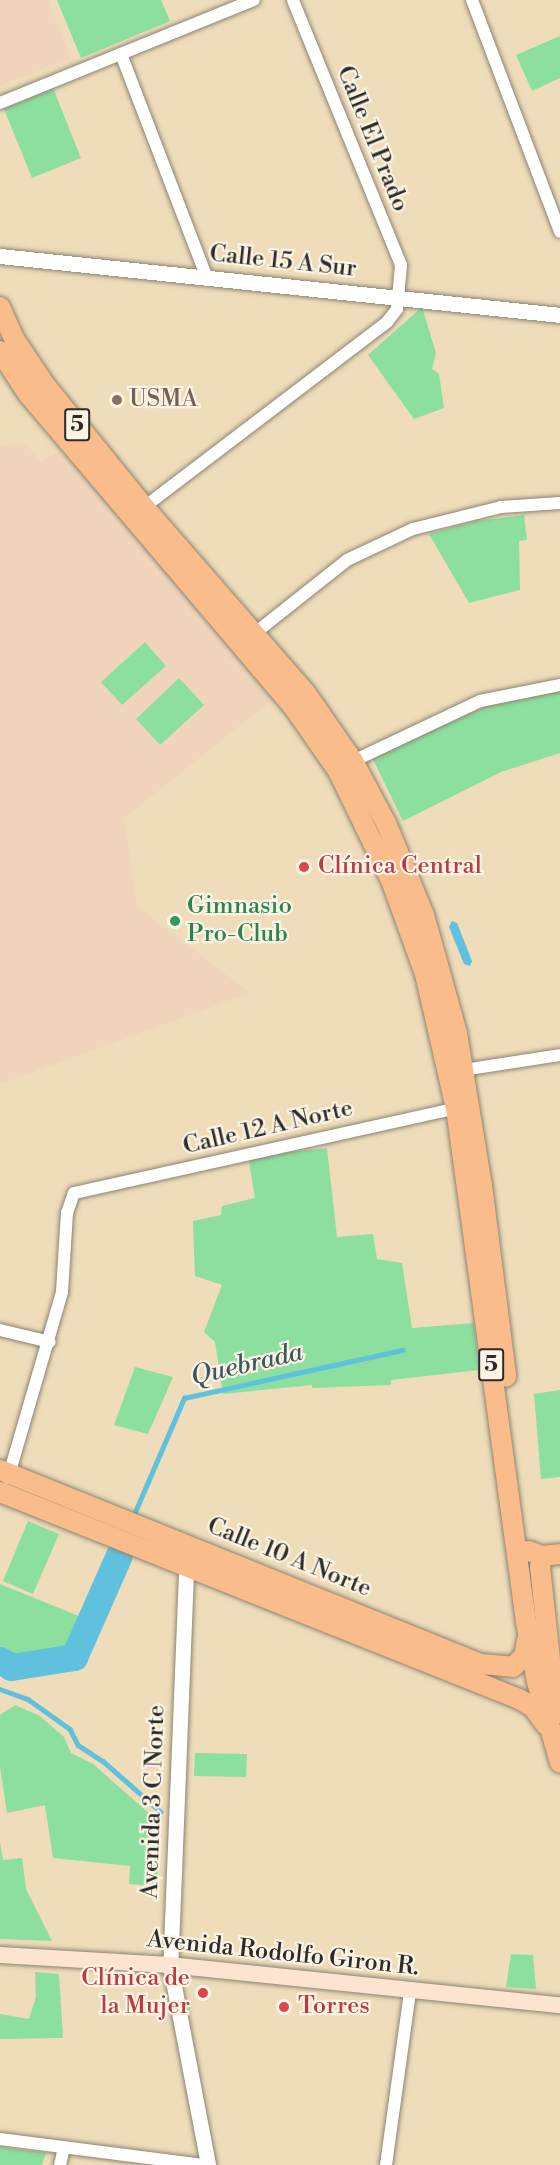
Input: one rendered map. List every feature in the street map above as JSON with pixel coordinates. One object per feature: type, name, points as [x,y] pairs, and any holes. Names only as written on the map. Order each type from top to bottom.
[{"type":"main road","name":"5","points":[[0,307],[5,344],[45,385],[139,511],[249,638],[304,692],[346,766],[410,926],[456,1072],[543,1553],[540,1662],[537,1683]]},
{"type":"main road","name":"5","points":[[463,1107],[526,1622],[537,1683],[557,1743],[560,1763]]},
{"type":"main road","name":"Calle 10 A Norte","points":[[5,1472],[194,1546],[481,1664],[503,1669],[513,1667],[524,1656],[526,1622]]},
{"type":"main road","name":"Calle 10 A Norte","points":[[1,1492],[187,1565],[533,1707],[557,1743]]},
{"type":"main road","points":[[543,1553],[540,1567],[557,1743]]},
{"type":"main road","points":[[322,1620],[338,1605]]},
{"type":"main road","points":[[501,1693],[537,1683]]},
{"type":"main road","name":"Avenida Rodolfo Giron R.","points":[[0,1955],[170,1965],[410,1992],[560,2005]]},
{"type":"street","points":[[0,103],[254,0]]},
{"type":"street","name":"Calle El Prado","points":[[293,0],[400,265],[400,297]]},
{"type":"street","points":[[472,0],[560,232]]},
{"type":"street","points":[[122,54],[206,276]]},
{"type":"street","name":"Calle 15 A Sur","points":[[0,256],[560,315]]},
{"type":"street","points":[[139,511],[387,322],[400,297]]},
{"type":"street","points":[[249,638],[346,560],[413,529],[501,507],[560,503]]},
{"type":"street","points":[[346,766],[480,701],[560,685]]},
{"type":"street","points":[[456,1072],[560,1055]]},
{"type":"street","name":"Calle 12 A Norte","points":[[50,1342],[63,1292],[67,1213],[74,1193],[463,1107]]},
{"type":"street","points":[[0,1330],[50,1342],[5,1472],[1,1492]]},
{"type":"street","name":"Avenida 3 C Norte","points":[[194,1546],[187,1565],[170,1965],[208,2165]]},
{"type":"street","points":[[386,2165],[410,1992]]},
{"type":"street","points":[[0,2139],[203,2165]]},
{"type":"street","points":[[60,2165],[64,2147]]},
{"type":"shaded area","points":[[0,0],[48,0],[71,58],[0,86]]},
{"type":"shaded area","points":[[25,443],[41,462],[62,448],[275,698],[124,818],[137,906],[250,993],[0,1084],[0,446]]},
{"type":"green space","points":[[57,0],[161,0],[170,21],[81,58]]},
{"type":"green space","points":[[560,36],[560,78],[532,91],[516,55]]},
{"type":"green space","points":[[53,88],[81,158],[32,178],[4,109]]},
{"type":"green space","points":[[422,307],[436,353],[432,369],[439,374],[444,408],[414,419],[368,355]]},
{"type":"green space","points":[[524,515],[527,540],[519,541],[520,590],[469,603],[429,534],[476,521]]},
{"type":"green space","points":[[145,642],[166,666],[122,705],[101,682]]},
{"type":"green space","points":[[179,678],[204,705],[160,745],[136,719]]},
{"type":"green space","points":[[560,691],[560,753],[501,772],[403,821],[372,757],[485,707]]},
{"type":"green space","points":[[327,1148],[337,1237],[373,1234],[377,1259],[402,1263],[412,1328],[474,1323],[479,1370],[391,1380],[391,1385],[312,1388],[312,1385],[223,1394],[215,1342],[204,1332],[222,1285],[195,1276],[193,1221],[221,1215],[222,1206],[255,1198],[248,1156]]},
{"type":"green space","points":[[135,1367],[173,1377],[148,1434],[114,1425]]},
{"type":"green space","points":[[560,1390],[560,1477],[541,1479],[534,1394]]},
{"type":"green space","points":[[28,1521],[59,1534],[33,1594],[3,1581]]},
{"type":"green space","points":[[0,1584],[81,1617],[66,1649],[12,1658],[0,1650]]},
{"type":"green space","points":[[15,1705],[40,1716],[64,1737],[71,1753],[93,1764],[160,1823],[157,1886],[129,1884],[130,1866],[53,1858],[45,1805],[7,1813],[0,1767],[0,1715]]},
{"type":"green space","points":[[195,1753],[247,1754],[246,1777],[194,1776]]},
{"type":"green space","points":[[0,1842],[3,1860],[22,1858],[26,1889],[52,1941],[0,1939]]},
{"type":"green space","points":[[511,1954],[533,1955],[536,1989],[506,1987]]},
{"type":"green space","points":[[35,1972],[59,1974],[63,2038],[0,2039],[0,2014],[29,2019],[36,1997]]},
{"type":"green space","points":[[0,2147],[46,2153],[42,2165],[0,2165]]},
{"type":"water","points":[[452,921],[457,923],[472,961],[470,966],[464,964],[449,927]]},
{"type":"waterway","name":"Quebrada","points":[[135,1512],[184,1398],[403,1350]]},
{"type":"waterway","points":[[0,1660],[11,1667],[74,1657],[119,1555]]},
{"type":"waterway","points":[[0,1689],[28,1699],[70,1729],[78,1745],[103,1761],[161,1812]]},
{"type":"place","name":"USMA","points":[[117,400]]},
{"type":"place","name":"Clínica Central","points":[[304,867]]},
{"type":"place","name":"Gimnasio Pro-Club","points":[[175,921]]},
{"type":"place","name":"Clínica de la Mujer","points":[[203,1993]]},
{"type":"place","name":"Torres","points":[[284,2007]]}]
